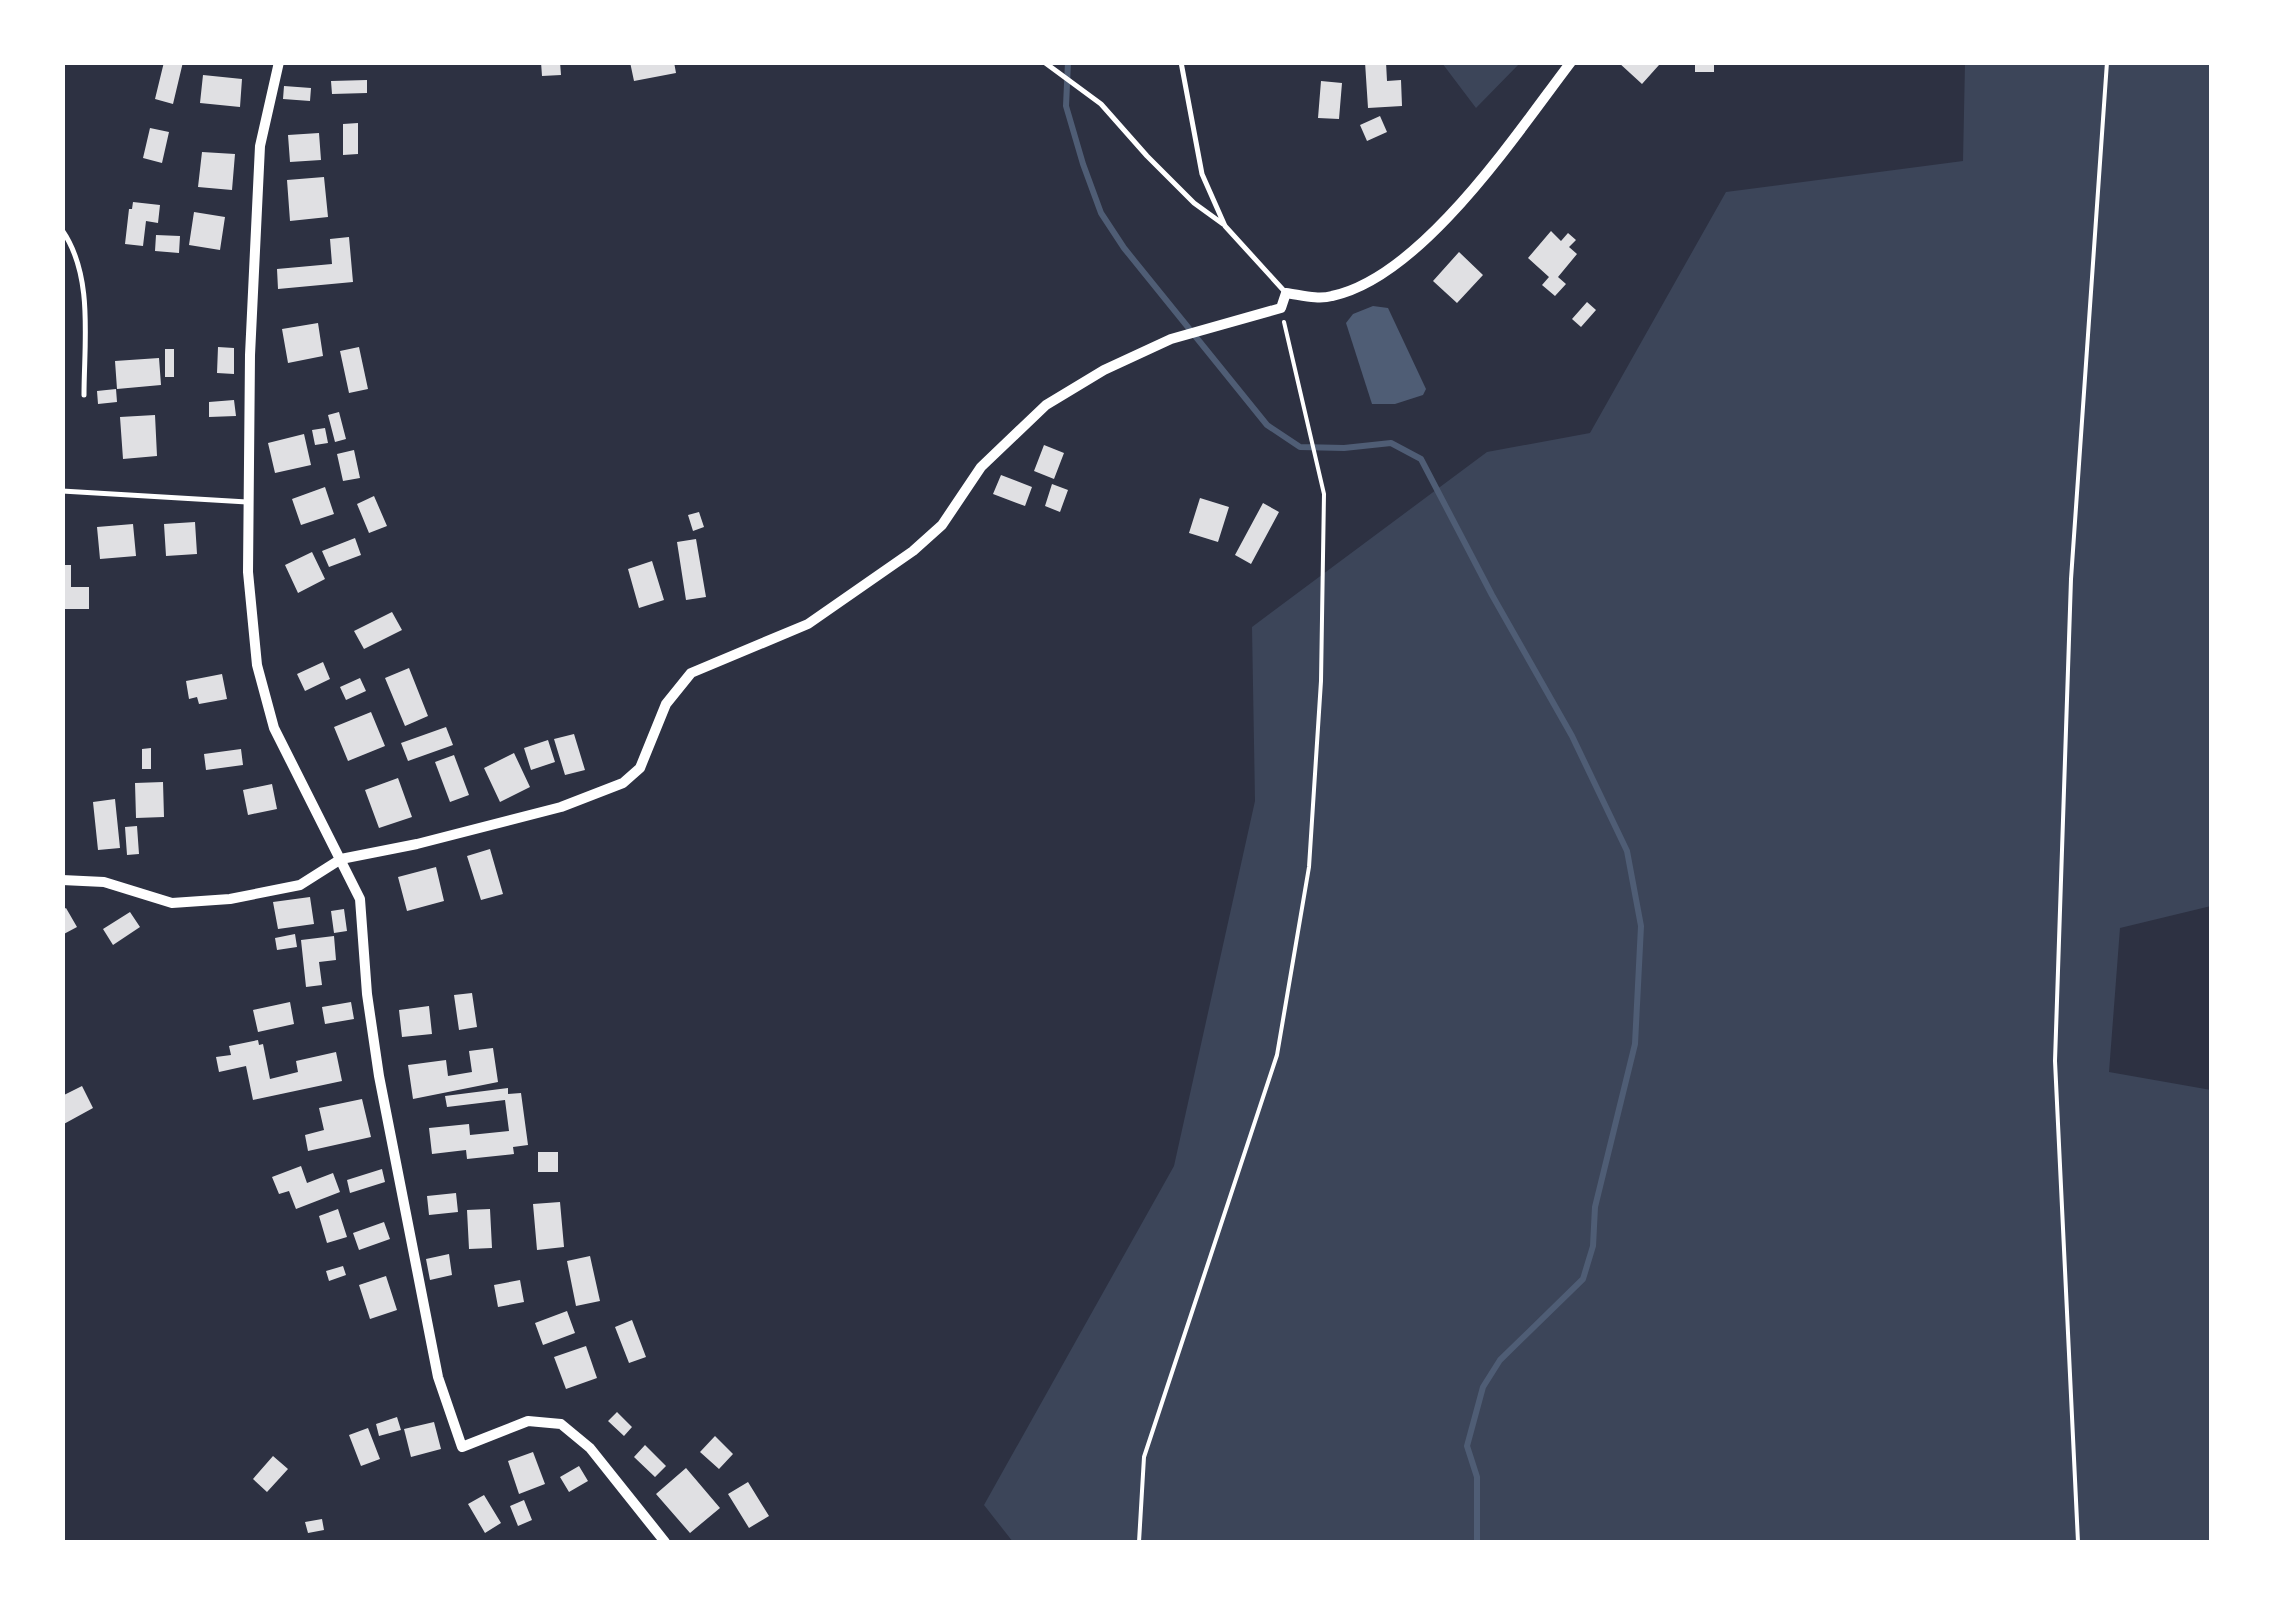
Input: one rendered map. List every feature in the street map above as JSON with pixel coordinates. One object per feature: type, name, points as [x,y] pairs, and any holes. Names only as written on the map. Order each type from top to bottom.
[{"type":"street","points":[[279,62],[260,146],[246,502],[257,665],[274,728],[360,900],[366,994],[379,1076],[438,1377],[462,1447],[528,1421],[561,1424],[590,1448],[664,1542]]},
{"type":"street","points":[[62,880],[104,882],[172,903],[230,899],[300,884],[341,859],[561,808],[623,783],[640,768],[666,704],[691,674],[808,624],[914,551],[942,524],[981,467],[1046,405],[1104,370],[1171,339],[1280,308],[1286,293],[1328,298],[1367,285],[1409,257],[1486,172],[1571,62]]},
{"type":"lane","points":[[1044,62],[1100,104],[1286,293]]},
{"type":"lane","points":[[1181,62],[1202,174],[1224,226]]},
{"type":"lane","points":[[62,230],[75,255],[82,286],[84,395]]},
{"type":"lane","points":[[62,491],[246,502]]},
{"type":"path","points":[[2078,1542],[2055,1062],[2071,579],[2107,62]]},
{"type":"path","points":[[1139,1542],[1144,1457],[1277,1055],[1309,867],[1321,681],[1324,494],[1280,308]]},
{"type":"shaded area","points":[[1442,63],[1520,63],[1476,108]]},
{"type":"shaded area","points":[[1965,63],[2211,63],[2211,906],[2120,928],[2109,1072],[2211,1090],[2211,1542],[1013,1542],[984,1505],[1174,1166],[1255,801],[1252,627],[1487,452],[1590,433],[1726,192],[1963,161]]},
{"type":"shaded area","points":[[1373,306],[1388,308],[1426,389],[1423,395],[1395,404],[1372,404],[1346,323],[1353,314]]},
{"type":"building","points":[[164,62],[183,62],[173,104],[155,99]]},
{"type":"building","points":[[541,62],[560,62],[561,75],[542,76]]},
{"type":"building","points":[[630,62],[674,62],[676,73],[634,81]]},
{"type":"building","points":[[1365,62],[1386,62],[1387,81],[1401,80],[1402,106],[1368,108]]},
{"type":"building","points":[[1618,62],[1657,62],[1659,65],[1642,84]]},
{"type":"building","points":[[1695,62],[1714,62],[1714,72],[1695,72]]},
{"type":"building","points":[[203,75],[242,79],[240,107],[200,103]]},
{"type":"building","points":[[367,80],[367,93],[332,94],[331,81]]},
{"type":"building","points":[[1321,81],[1342,83],[1339,119],[1318,118]]},
{"type":"building","points":[[284,86],[311,88],[310,101],[283,99]]},
{"type":"building","points":[[1380,116],[1387,132],[1367,141],[1360,125]]},
{"type":"building","points":[[358,123],[358,154],[343,155],[343,124]]},
{"type":"building","points":[[150,128],[169,132],[162,163],[143,158]]},
{"type":"building","points":[[319,133],[321,160],[290,162],[288,135]]},
{"type":"building","points":[[202,152],[235,154],[232,190],[198,187]]},
{"type":"building","points":[[324,177],[328,217],[290,221],[287,180]]},
{"type":"building","points":[[133,202],[160,205],[158,223],[146,221],[143,246],[125,244]]},
{"type":"building","points":[[194,212],[225,217],[220,250],[189,245]]},
{"type":"building","points":[[1551,231],[1561,241],[1568,233],[1576,240],[1569,247],[1577,254],[1558,277],[1566,284],[1555,296],[1542,285],[1549,277],[1528,258]]},
{"type":"building","points":[[156,235],[180,236],[179,253],[155,251]]},
{"type":"building","points":[[349,237],[353,282],[278,289],[277,269],[332,264],[330,239]]},
{"type":"building","points":[[1459,252],[1483,275],[1457,303],[1433,281]]},
{"type":"building","points":[[1587,302],[1596,310],[1581,327],[1572,319]]},
{"type":"building","points":[[318,323],[323,356],[288,363],[282,329]]},
{"type":"building","points":[[218,347],[234,348],[234,374],[217,373]]},
{"type":"building","points":[[359,347],[368,389],[349,393],[340,351]]},
{"type":"building","points":[[165,349],[174,349],[174,377],[165,377]]},
{"type":"building","points":[[159,358],[161,385],[117,389],[115,361]]},
{"type":"building","points":[[116,389],[117,402],[98,404],[97,391]]},
{"type":"building","points":[[234,400],[236,416],[209,417],[209,402]]},
{"type":"building","points":[[339,412],[346,439],[335,442],[328,415]]},
{"type":"building","points":[[155,415],[157,456],[123,459],[120,417]]},
{"type":"building","points":[[325,428],[328,443],[315,445],[312,430]]},
{"type":"building","points":[[304,434],[311,465],[275,473],[268,443]]},
{"type":"building","points":[[1044,445],[1064,453],[1054,479],[1034,471]]},
{"type":"building","points":[[354,450],[360,478],[343,481],[337,454]]},
{"type":"building","points":[[1001,475],[1032,487],[1025,506],[993,494]]},
{"type":"building","points":[[1052,484],[1068,490],[1060,512],[1045,506]]},
{"type":"building","points":[[325,487],[334,514],[301,525],[292,499]]},
{"type":"building","points":[[374,496],[387,526],[369,533],[357,504]]},
{"type":"building","points":[[1200,498],[1229,507],[1218,542],[1189,533]]},
{"type":"building","points":[[1263,503],[1279,512],[1251,564],[1235,555]]},
{"type":"building","points":[[699,512],[704,527],[693,531],[688,515]]},
{"type":"building","points":[[195,522],[197,554],[166,556],[164,524]]},
{"type":"building","points":[[133,524],[136,556],[100,559],[97,527]]},
{"type":"building","points":[[355,538],[361,555],[329,567],[322,551]]},
{"type":"building","points":[[696,539],[706,597],[686,600],[677,542]]},
{"type":"building","points":[[312,552],[325,579],[298,593],[285,565]]},
{"type":"building","points":[[652,561],[664,600],[639,608],[628,569]]},
{"type":"building","points":[[62,565],[71,565],[71,587],[89,587],[89,609],[63,609]]},
{"type":"building","points":[[392,612],[402,630],[364,649],[354,631]]},
{"type":"building","points":[[323,662],[330,679],[305,691],[297,674]]},
{"type":"building","points":[[409,668],[428,716],[405,726],[385,678]]},
{"type":"building","points":[[222,674],[227,699],[199,704],[197,697],[189,699],[186,681]]},
{"type":"building","points":[[360,678],[366,691],[346,700],[340,687]]},
{"type":"building","points":[[371,712],[385,746],[348,761],[334,727]]},
{"type":"building","points":[[446,727],[453,745],[408,761],[401,743]]},
{"type":"building","points":[[574,734],[585,770],[565,775],[554,739]]},
{"type":"building","points":[[548,740],[555,762],[531,770],[524,748]]},
{"type":"building","points":[[151,748],[151,769],[142,769],[142,749]]},
{"type":"building","points":[[241,749],[243,765],[206,770],[204,754]]},
{"type":"building","points":[[514,753],[530,787],[500,802],[484,768]]},
{"type":"building","points":[[454,755],[469,795],[450,802],[435,762]]},
{"type":"building","points":[[398,778],[412,817],[379,828],[365,790]]},
{"type":"building","points":[[163,782],[164,817],[136,818],[135,783]]},
{"type":"building","points":[[272,784],[277,809],[248,815],[243,790]]},
{"type":"building","points":[[115,799],[120,848],[98,850],[93,802]]},
{"type":"building","points":[[137,826],[139,854],[127,855],[125,827]]},
{"type":"building","points":[[490,849],[503,894],[481,900],[467,856]]},
{"type":"building","points":[[436,867],[444,901],[407,911],[398,877]]},
{"type":"building","points":[[310,897],[314,924],[278,929],[273,902]]},
{"type":"building","points":[[66,908],[77,927],[62,935],[62,910]]},
{"type":"building","points":[[344,909],[347,931],[334,933],[331,911]]},
{"type":"building","points":[[130,912],[140,927],[113,945],[103,929]]},
{"type":"building","points":[[295,934],[297,947],[277,950],[275,938]]},
{"type":"building","points":[[334,936],[336,960],[319,962],[322,985],[306,987],[301,940]]},
{"type":"building","points":[[472,993],[477,1027],[459,1030],[454,995]]},
{"type":"building","points":[[290,1002],[294,1024],[258,1032],[253,1010]]},
{"type":"building","points":[[351,1002],[354,1019],[325,1024],[322,1007]]},
{"type":"building","points":[[429,1006],[432,1034],[402,1037],[399,1010]]},
{"type":"building","points":[[258,1040],[259,1045],[263,1044],[270,1079],[298,1072],[296,1061],[336,1052],[342,1081],[253,1100],[246,1066],[219,1072],[216,1057],[231,1055],[229,1046]]},
{"type":"building","points":[[493,1048],[498,1082],[413,1099],[408,1065],[446,1060],[448,1076],[472,1072],[469,1051]]},
{"type":"building","points":[[82,1086],[93,1108],[62,1125],[62,1096]]},
{"type":"building","points":[[508,1088],[508,1094],[521,1093],[528,1145],[513,1147],[514,1154],[467,1159],[466,1150],[432,1154],[429,1128],[469,1124],[470,1135],[509,1131],[505,1100],[447,1107],[445,1096]]},
{"type":"building","points":[[362,1099],[371,1137],[308,1151],[305,1135],[324,1130],[319,1108]]},
{"type":"building","points":[[538,1152],[558,1152],[558,1172],[538,1172]]},
{"type":"building","points":[[301,1166],[307,1183],[333,1173],[340,1192],[296,1209],[289,1191],[279,1194],[272,1177]]},
{"type":"building","points":[[382,1169],[385,1182],[350,1193],[347,1180]]},
{"type":"building","points":[[456,1193],[458,1212],[429,1215],[427,1196]]},
{"type":"building","points":[[560,1202],[564,1247],[537,1250],[533,1204]]},
{"type":"building","points":[[338,1209],[347,1237],[327,1243],[319,1216]]},
{"type":"building","points":[[490,1209],[492,1248],[469,1249],[467,1210]]},
{"type":"building","points":[[384,1222],[390,1239],[359,1250],[353,1233]]},
{"type":"building","points":[[449,1254],[452,1275],[430,1280],[426,1259]]},
{"type":"building","points":[[590,1256],[600,1301],[576,1306],[567,1261]]},
{"type":"building","points":[[343,1266],[346,1275],[329,1281],[326,1271]]},
{"type":"building","points":[[386,1276],[397,1310],[370,1319],[359,1285]]},
{"type":"building","points":[[520,1280],[524,1302],[498,1307],[494,1285]]},
{"type":"building","points":[[567,1311],[575,1333],[543,1345],[535,1323]]},
{"type":"building","points":[[632,1320],[646,1357],[629,1363],[615,1327]]},
{"type":"building","points":[[586,1346],[597,1378],[566,1389],[554,1357]]},
{"type":"building","points":[[617,1412],[632,1427],[624,1436],[608,1421]]},
{"type":"building","points":[[397,1417],[401,1430],[379,1436],[376,1424]]},
{"type":"building","points":[[434,1422],[441,1449],[411,1457],[404,1429]]},
{"type":"building","points":[[368,1428],[380,1459],[361,1466],[349,1435]]},
{"type":"building","points":[[715,1436],[733,1454],[719,1469],[700,1452]]},
{"type":"building","points":[[645,1445],[666,1466],[655,1477],[634,1457]]},
{"type":"building","points":[[533,1452],[545,1484],[519,1494],[508,1461]]},
{"type":"building","points":[[273,1456],[288,1469],[267,1492],[253,1479]]},
{"type":"building","points":[[579,1466],[588,1481],[569,1492],[560,1477]]},
{"type":"building","points":[[686,1468],[720,1508],[690,1533],[656,1494]]},
{"type":"building","points":[[748,1482],[769,1516],[749,1528],[728,1494]]},
{"type":"building","points":[[484,1495],[501,1523],[485,1533],[468,1504]]},
{"type":"building","points":[[524,1500],[532,1520],[518,1526],[510,1506]]},
{"type":"building","points":[[322,1519],[324,1530],[308,1533],[305,1522]]},
{"type":"waterway","points":[[1068,62],[1066,106],[1083,164],[1101,213],[1124,248],[1267,425],[1300,447],[1391,443],[1421,459],[1572,736],[1627,851],[1641,926],[1635,1044],[1595,1207],[1593,1246],[1583,1279],[1500,1360],[1483,1387],[1467,1446],[1477,1477],[1477,1542]]}]
